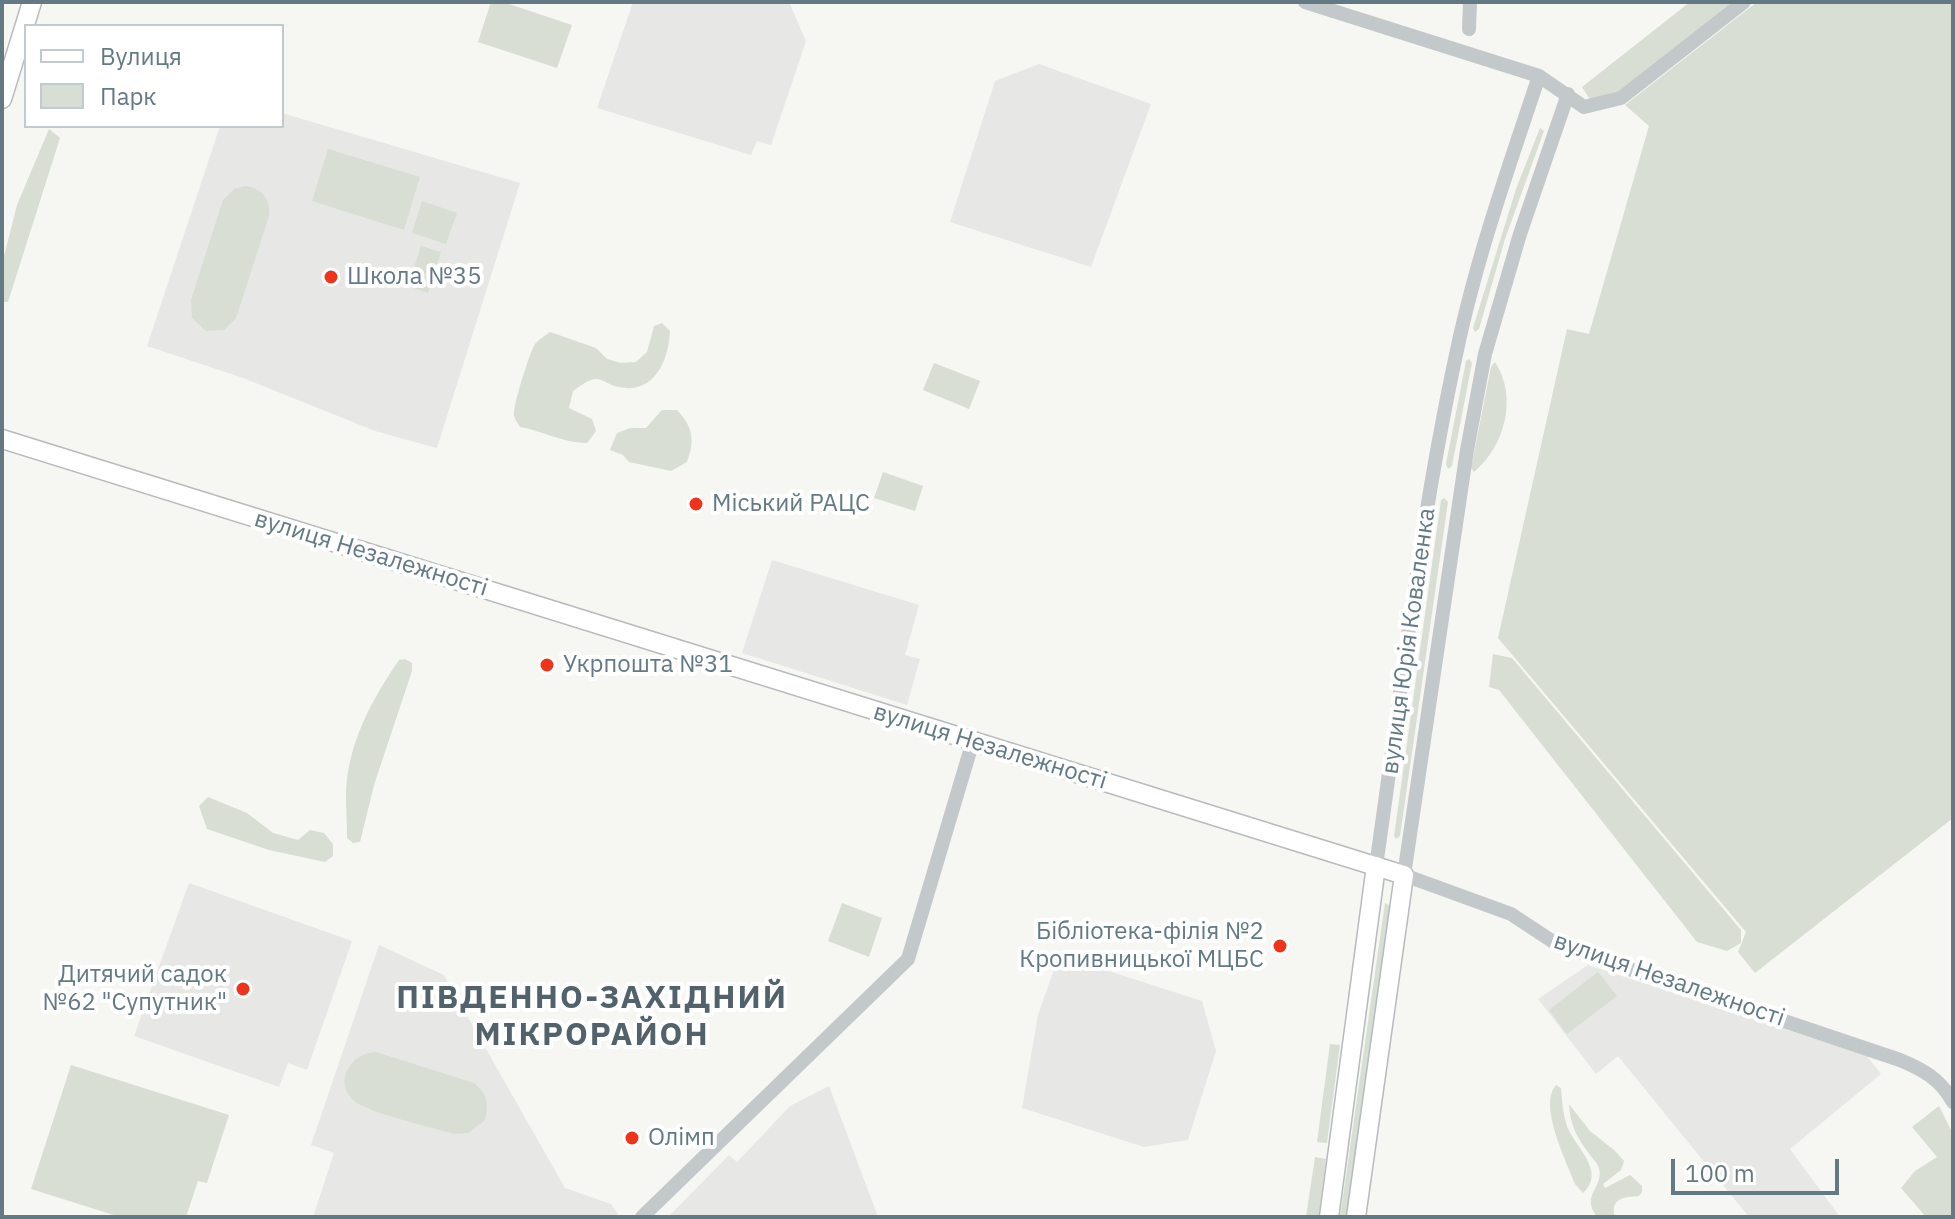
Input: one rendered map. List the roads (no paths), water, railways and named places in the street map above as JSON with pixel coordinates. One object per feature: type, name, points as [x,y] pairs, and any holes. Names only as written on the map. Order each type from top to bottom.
[{"type":"main road","points":[[25,24],[32,2]]},
{"type":"main road","points":[[2,99],[24,28]]},
{"type":"main road","name":"вулиця Незалежності","points":[[2,439],[1404,875]]},
{"type":"main road","name":"вулиця Юрія Коваленка","points":[[1329,1217],[1376,866]]},
{"type":"main road","name":"вулиця Юрія Коваленка","points":[[1356,1217],[1404,875]]},
{"type":"street","points":[[1305,2],[1539,76],[1584,107],[1621,98],[1744,2]]},
{"type":"street","points":[[1469,29],[1470,2]]},
{"type":"street","name":"вулиця Юрія Коваленка","points":[[1376,866],[1438,442],[1457,347],[1488,228],[1539,76]]},
{"type":"street","name":"вулиця Юрія Коваленка","points":[[1404,875],[1467,450],[1485,354],[1520,234],[1568,94]]},
{"type":"street","points":[[642,1217],[908,959],[973,741]]},
{"type":"street","name":"вулиця Незалежності","points":[[1404,875],[1511,914],[1558,945],[1830,1034],[1921,1069],[1948,1085],[1953,1102]]},
{"type":"place","name":"Школа №35","points":[[331,277]]},
{"type":"place","name":"Міський РАЦС","points":[[696,504]]},
{"type":"place","name":"Укрпошта №31","points":[[547,665]]},
{"type":"place","name":"Бібліотека-філія №2 Кропивницької МЦБС","points":[[1280,946]]},
{"type":"place","name":"Дитячий садок №62 \"Супутник\"","points":[[243,989]]},
{"type":"place","name":"Олімп","points":[[632,1138]]},
{"type":"district","name":"ПІВДЕННО-ЗАХІДНИЙ МІКРОРАЙОН","points":[[592,1018]]}]
